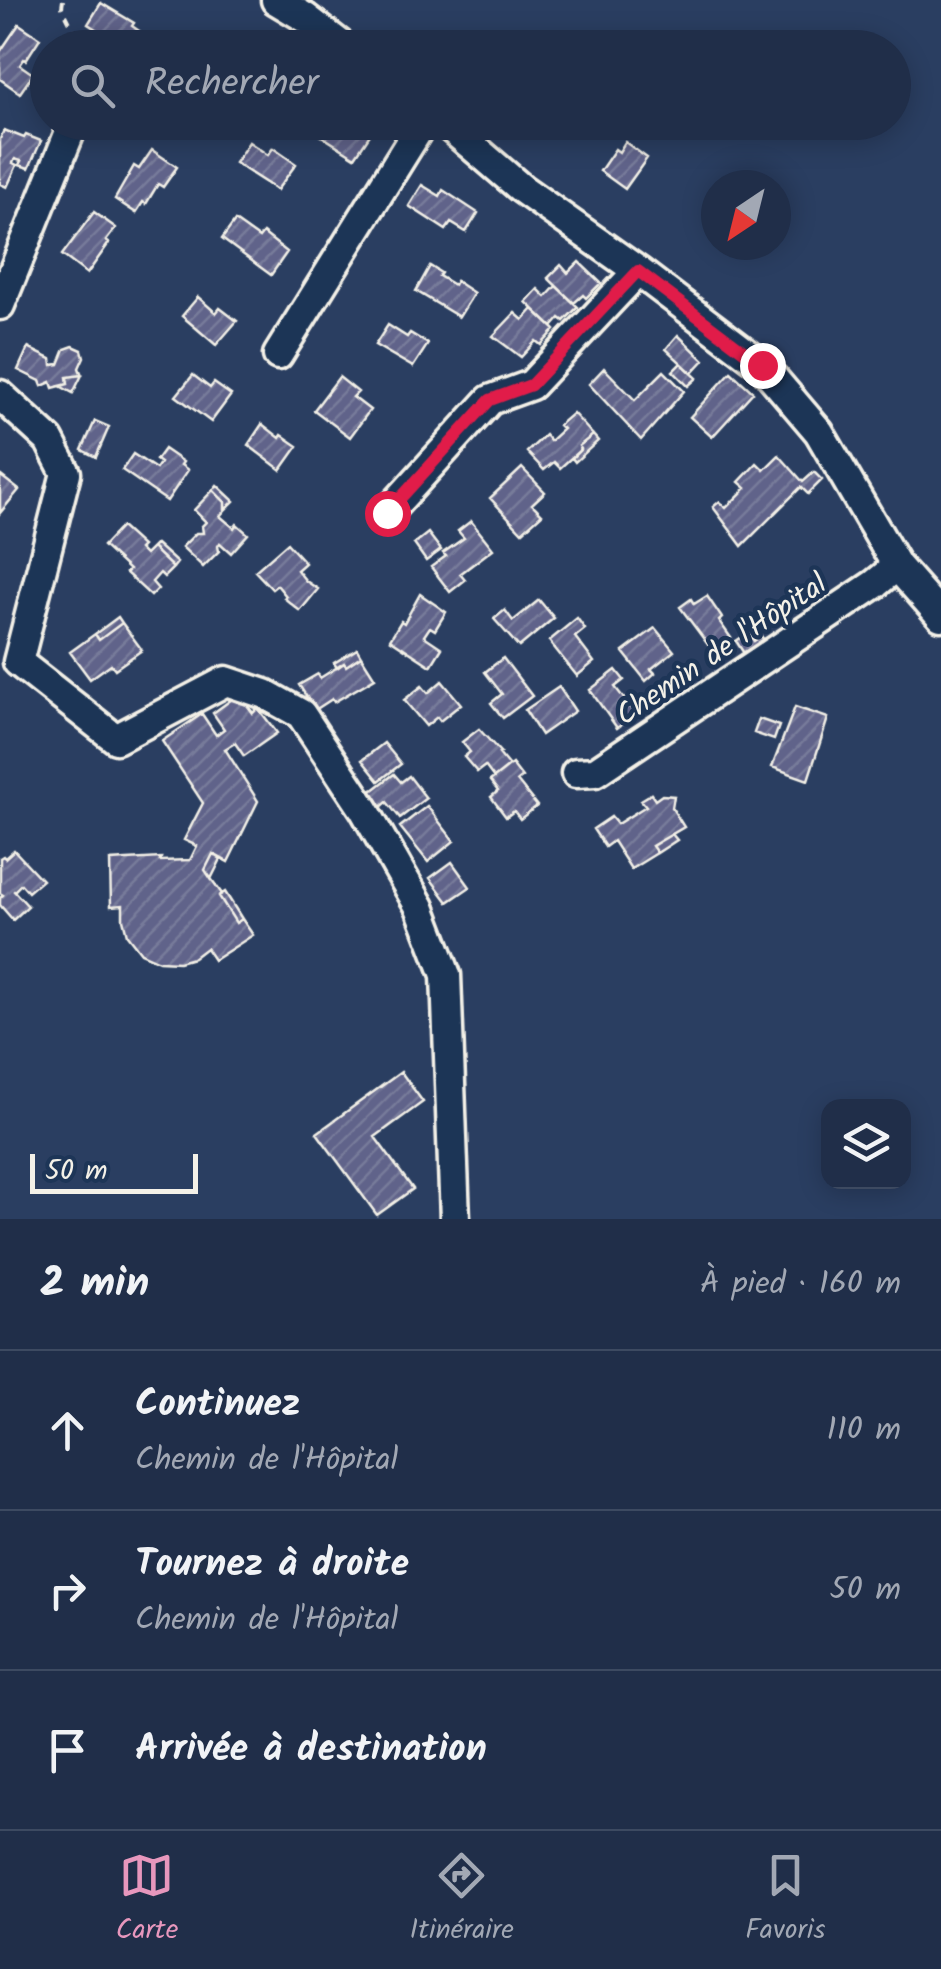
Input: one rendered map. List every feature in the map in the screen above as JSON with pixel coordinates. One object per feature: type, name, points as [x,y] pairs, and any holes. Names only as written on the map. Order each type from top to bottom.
[{"type":"street","points":[[276,0],[322,30]]},
{"type":"street","points":[[0,305],[67,140]]},
{"type":"street","points":[[278,355],[413,140]]},
{"type":"street","points":[[465,140],[522,189],[762,365],[819,432],[897,566],[941,616]]},
{"type":"street","points":[[387,513],[490,400],[531,385],[638,271]]},
{"type":"street","points":[[0,395],[49,440],[66,473],[18,662],[116,739],[226,681],[265,694],[301,714],[364,809],[420,907],[446,976],[455,1219]]},
{"type":"street","name":"Chemin de l'Hôpital","points":[[576,772],[596,772],[897,566]]},
{"type":"path","points":[[63,0],[62,7],[74,30]]},
{"type":"building","points":[[101,3],[134,23],[132,26],[138,30],[97,30],[88,24]]},
{"type":"building","points":[[19,24],[30,31],[30,54],[20,65],[30,72],[30,78],[20,93],[0,79],[0,52]]},
{"type":"building","points":[[4,130],[41,141],[29,168],[15,159],[13,163],[17,165],[7,187],[0,184],[0,139]]},
{"type":"building","points":[[328,140],[366,140],[355,157]]},
{"type":"building","points":[[249,142],[268,155],[273,148],[296,164],[277,190],[235,163]]},
{"type":"building","points":[[625,142],[647,158],[625,189],[600,171],[615,149],[619,152]]},
{"type":"building","points":[[152,150],[177,167],[136,213],[115,199],[134,166],[139,169]]},
{"type":"building","points":[[422,185],[440,196],[443,190],[478,213],[466,232],[451,223],[446,230],[409,206]]},
{"type":"building","points":[[94,212],[116,228],[87,274],[62,255]]},
{"type":"building","points":[[235,221],[259,238],[263,233],[287,252],[271,275],[222,239]]},
{"type":"building","points":[[579,262],[601,283],[586,298],[583,295],[574,303],[548,278],[561,265],[568,273]]},
{"type":"building","points":[[430,266],[441,273],[439,276],[474,293],[459,317],[416,291]]},
{"type":"building","points":[[556,286],[578,307],[552,327],[526,302],[538,289],[546,297]]},
{"type":"building","points":[[198,297],[216,313],[220,308],[237,321],[216,345],[182,316]]},
{"type":"building","points":[[533,309],[555,330],[541,345],[536,341],[521,357],[493,336],[515,313],[523,320]]},
{"type":"building","points":[[388,325],[428,344],[413,367],[375,345]]},
{"type":"building","points":[[678,335],[704,360],[692,373],[666,349]]},
{"type":"building","points":[[73,346],[82,350],[82,375],[67,377],[68,384],[53,388],[51,382],[42,386],[40,381],[18,370],[28,348],[51,359],[52,365],[59,364],[65,349]]},
{"type":"building","points":[[681,363],[697,378],[688,386],[673,371]]},
{"type":"building","points":[[604,368],[635,400],[664,371],[684,391],[641,440],[589,384]]},
{"type":"building","points":[[731,372],[753,392],[712,437],[690,417]]},
{"type":"building","points":[[82,375],[73,393],[60,386],[68,384],[67,377]]},
{"type":"building","points":[[193,375],[210,388],[214,383],[231,395],[211,422],[176,396]]},
{"type":"building","points":[[339,377],[358,392],[353,397],[370,410],[350,437],[314,410]]},
{"type":"building","points":[[573,413],[593,435],[560,468],[554,462],[544,470],[527,452],[545,435],[550,441],[563,429],[559,425]]},
{"type":"building","points":[[95,421],[109,427],[96,457],[82,450]]},
{"type":"building","points":[[262,424],[298,446],[281,470],[248,445]]},
{"type":"building","points":[[593,435],[598,441],[575,462],[572,458],[581,449],[579,446]]},
{"type":"building","points":[[164,449],[188,470],[167,501],[122,470],[133,454],[156,469],[160,463],[156,460]]},
{"type":"building","points":[[779,455],[803,482],[814,472],[822,480],[808,494],[801,487],[742,546],[713,507],[719,502],[726,508],[746,488],[739,482],[757,463],[764,470]]},
{"type":"building","points":[[522,468],[545,492],[532,504],[542,514],[522,532],[490,498]]},
{"type":"building","points":[[0,477],[19,490],[0,513]]},
{"type":"building","points":[[217,485],[234,501],[225,510],[225,502],[213,490]]},
{"type":"building","points":[[213,490],[225,502],[220,516],[248,534],[231,553],[220,543],[219,551],[203,567],[182,547],[196,533],[203,533],[206,522],[194,510]]},
{"type":"building","points":[[471,521],[493,549],[460,574],[465,580],[450,592],[431,567],[464,538],[458,531]]},
{"type":"building","points":[[121,527],[142,546],[139,549],[145,555],[152,548],[173,568],[164,577],[160,573],[152,582],[158,589],[151,596],[103,546]]},
{"type":"building","points":[[428,533],[441,550],[426,561],[414,544]]},
{"type":"building","points":[[287,543],[305,563],[297,570],[318,589],[300,611],[284,598],[277,585],[272,589],[255,571]]},
{"type":"building","points":[[156,544],[177,563],[173,568],[152,548]]},
{"type":"building","points":[[420,594],[446,612],[435,630],[430,627],[424,636],[442,648],[431,666],[390,639]]},
{"type":"building","points":[[707,596],[731,638],[712,650],[680,607],[691,599],[694,604]]},
{"type":"building","points":[[539,600],[554,618],[519,647],[494,619],[505,610],[513,621]]},
{"type":"building","points":[[118,617],[122,623],[99,640],[95,634]]},
{"type":"building","points":[[577,618],[585,629],[575,637],[594,662],[577,676],[549,641]]},
{"type":"building","points":[[122,623],[142,650],[115,669],[111,664],[90,679],[70,652],[95,634],[99,640]]},
{"type":"building","points":[[655,628],[674,651],[651,669],[655,673],[646,681],[623,652]]},
{"type":"building","points":[[748,633],[754,641],[761,636],[767,644],[747,658],[736,641]]},
{"type":"building","points":[[357,649],[361,656],[337,668],[334,663]]},
{"type":"building","points":[[361,656],[375,678],[315,710],[299,685]]},
{"type":"building","points":[[503,658],[532,696],[503,718],[491,703],[502,694],[485,672]]},
{"type":"building","points":[[616,670],[624,680],[615,687],[636,714],[617,728],[590,690]]},
{"type":"building","points":[[442,681],[461,704],[440,721],[437,717],[426,726],[404,700],[422,686],[428,693]]},
{"type":"building","points":[[559,687],[575,711],[541,735],[525,710]]},
{"type":"building","points":[[239,694],[253,713],[258,708],[277,733],[244,756],[235,743],[225,749],[258,801],[228,862],[213,854],[205,870],[236,923],[242,919],[253,935],[214,960],[206,948],[179,962],[159,961],[141,953],[127,935],[123,905],[111,906],[110,861],[190,860],[197,846],[184,840],[203,803],[162,741],[202,714],[216,735],[224,729],[213,713]]},
{"type":"building","points":[[795,707],[828,718],[808,780],[772,767]]},
{"type":"building","points":[[759,719],[779,726],[774,740],[754,733]]},
{"type":"building","points":[[479,729],[509,766],[494,778],[485,766],[477,772],[464,757],[470,752],[462,742]]},
{"type":"building","points":[[384,743],[401,764],[379,781],[362,760]]},
{"type":"building","points":[[512,764],[522,777],[517,781],[537,806],[520,819],[514,811],[506,817],[491,797],[498,791],[490,781]]},
{"type":"building","points":[[394,774],[401,782],[409,776],[426,798],[400,818],[387,802],[379,809],[368,794]]},
{"type":"building","points":[[651,794],[655,800],[662,795],[674,796],[672,808],[684,827],[652,846],[657,853],[631,869],[613,841],[605,847],[593,829],[611,817],[617,824],[646,806],[641,800]]},
{"type":"building","points":[[427,806],[454,841],[428,862],[400,827]]},
{"type":"building","points":[[672,834],[677,840],[657,853],[652,846]]},
{"type":"building","points":[[14,850],[42,880],[28,892],[21,884],[14,891],[28,906],[13,920],[0,905],[0,858]]},
{"type":"building","points":[[213,854],[221,859],[211,879],[205,870]]},
{"type":"building","points":[[452,862],[470,887],[448,902],[430,878]]},
{"type":"building","points":[[225,892],[242,919],[236,923],[219,896]]},
{"type":"building","points":[[401,1072],[423,1102],[375,1137],[413,1189],[377,1215],[317,1133]]},
{"type":"route","points":[[387,513],[490,400],[531,385],[638,271],[762,365]]}]
